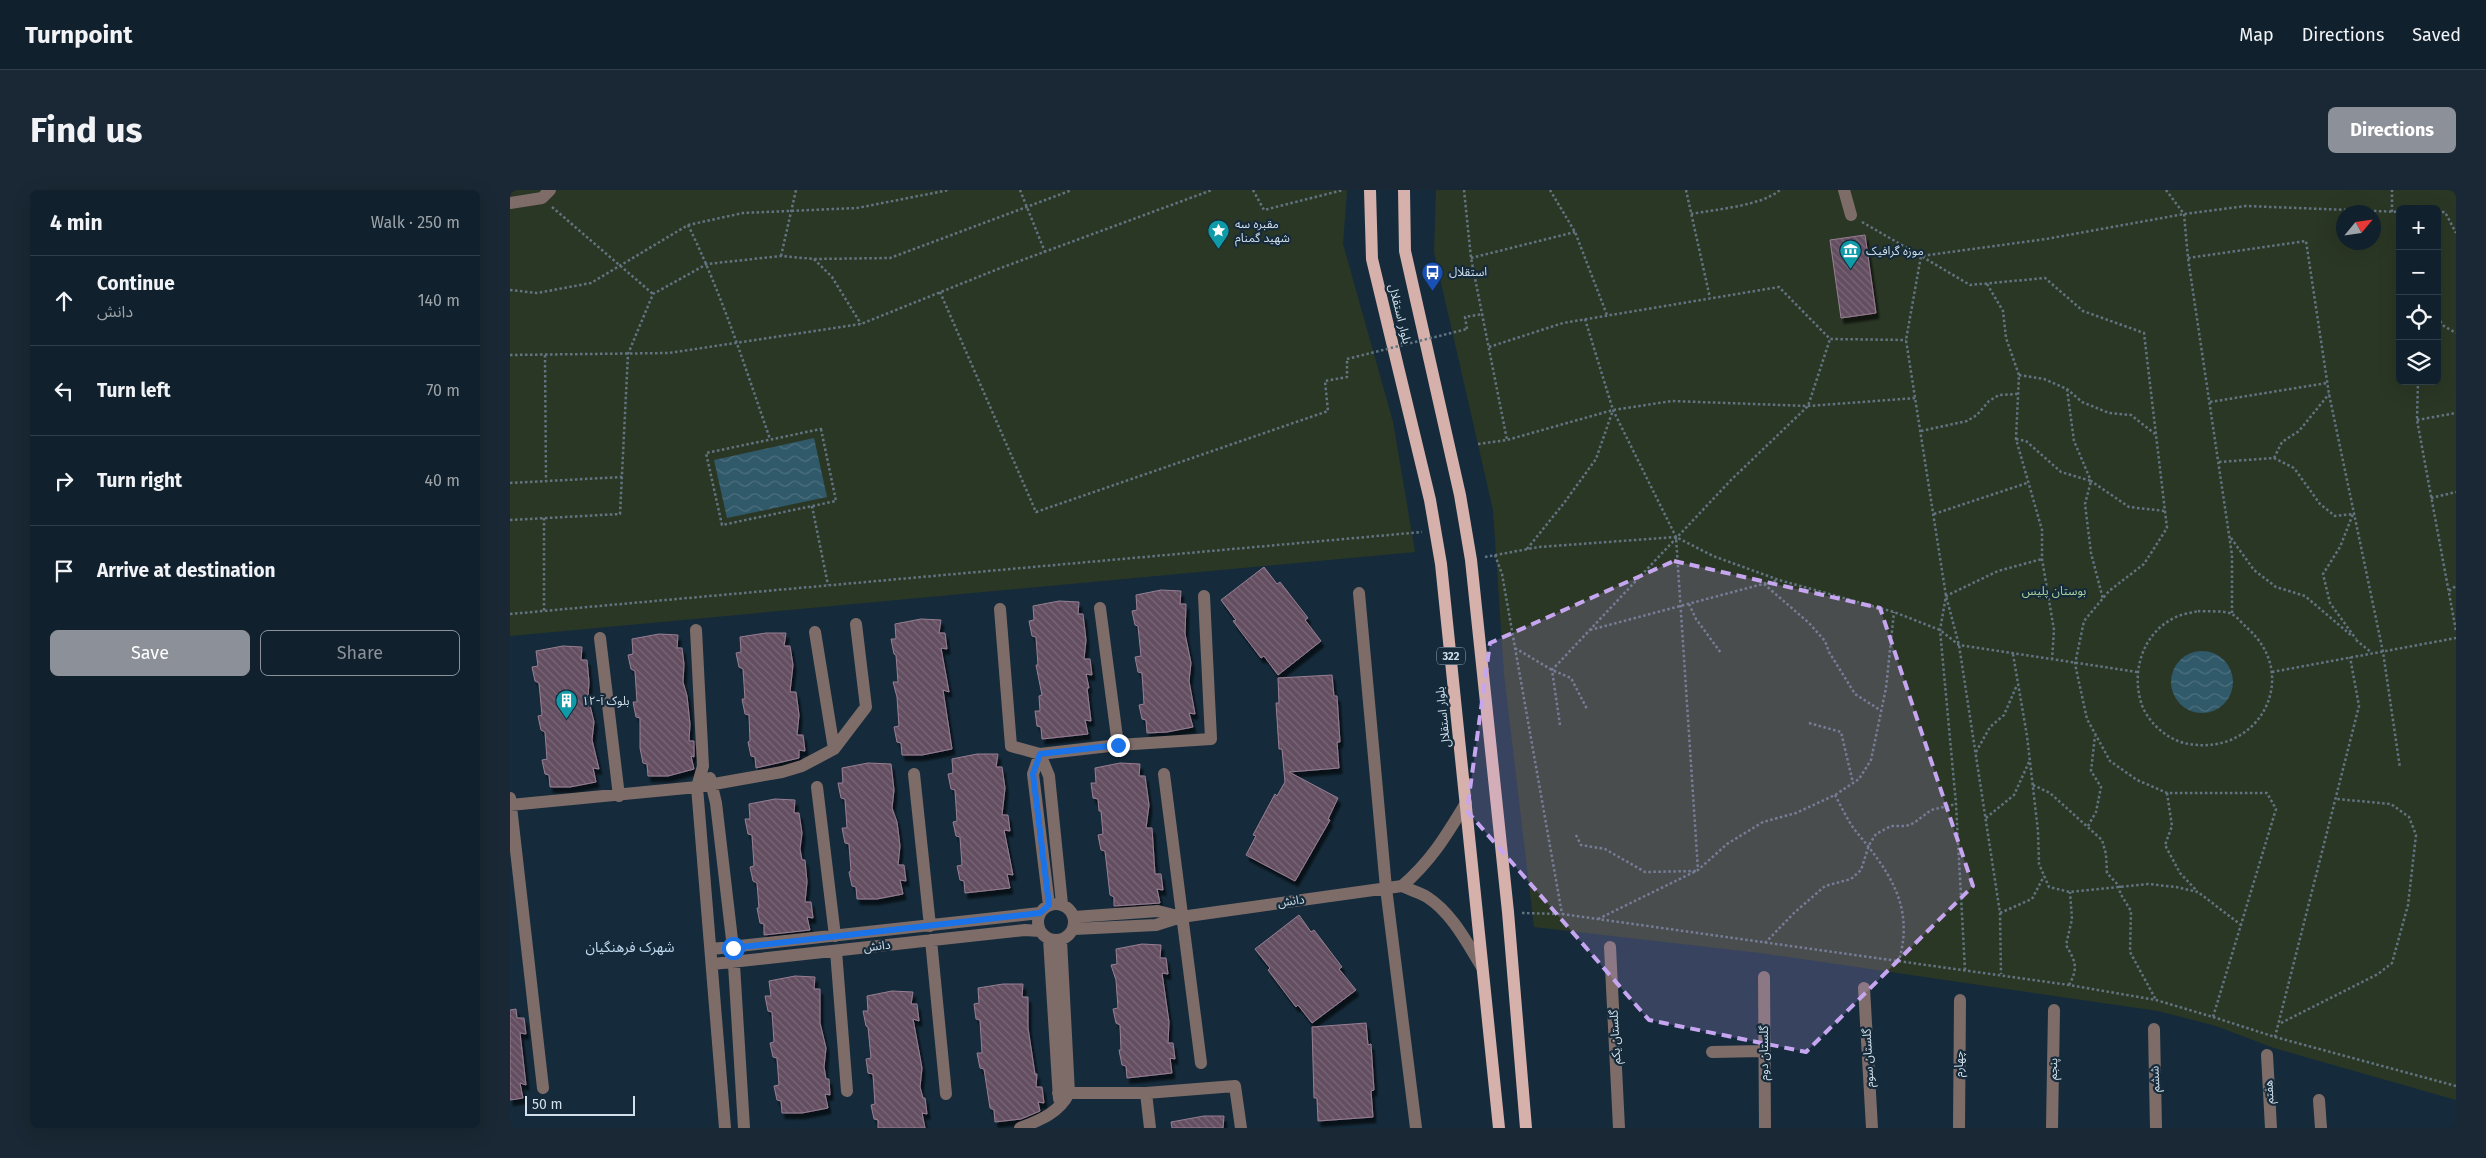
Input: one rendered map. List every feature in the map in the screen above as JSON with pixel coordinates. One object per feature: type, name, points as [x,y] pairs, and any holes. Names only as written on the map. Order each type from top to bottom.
[{"type":"main road","name":"بلوار استقلال","points":[[1370,190],[1372,259],[1399,364],[1436,530],[1441,564],[1499,1128]]},
{"type":"main road","name":"بلوار استقلال","points":[[1404,190],[1405,251],[1460,495],[1471,560],[1508,912],[1526,1128]]},
{"type":"street","points":[[1844,190],[1851,215]]},
{"type":"street","points":[[510,203],[546,194]]},
{"type":"street","points":[[1359,593],[1386,888],[1416,1128]]},
{"type":"street","points":[[1000,609],[1011,746],[1040,754],[1118,745],[1212,739],[1204,596]]},
{"type":"street","points":[[1100,608],[1118,745]]},
{"type":"street","points":[[543,1088],[510,803],[619,796],[698,787],[782,772],[802,766],[834,749],[866,707],[856,624]]},
{"type":"street","points":[[696,630],[704,766],[698,787],[725,1128]]},
{"type":"street","points":[[815,632],[834,749]]},
{"type":"street","points":[[600,638],[619,796]]},
{"type":"street","points":[[1020,1128],[1045,1118],[1061,1106],[1064,1093],[1050,937],[1038,925],[1050,907],[1049,776],[1040,754]]},
{"type":"street","points":[[704,766],[713,784],[733,948],[744,1128]]},
{"type":"street","points":[[914,774],[930,926]]},
{"type":"street","points":[[1164,774],[1201,1063]]},
{"type":"street","points":[[817,787],[835,936]]},
{"type":"street","points":[[1466,803],[1440,847],[1420,871],[1402,886],[1426,897],[1442,909],[1459,931],[1482,967]]},
{"type":"street","name":"دانش","points":[[1074,923],[1158,911],[1181,917],[1402,886]]},
{"type":"street","points":[[1050,907],[1072,912],[1074,923],[1066,938],[1050,937]]},
{"type":"street","name":"دانش","points":[[712,949],[930,926],[1050,907]]},
{"type":"street","name":"دانش","points":[[713,964],[1025,930],[1050,937]]},
{"type":"street","points":[[931,940],[946,1094]]},
{"type":"street","name":"گلستان یکم","points":[[1610,946],[1619,1128]]},
{"type":"street","points":[[836,951],[847,1091]]},
{"type":"street","name":"گلستان دوم","points":[[1764,977],[1765,1128]]},
{"type":"street","name":"گلستان سوم","points":[[1864,988],[1872,1128]]},
{"type":"street","name":"چهارم","points":[[1959,1128],[1960,1000]]},
{"type":"street","name":"پنجم","points":[[2052,1128],[2054,1010]]},
{"type":"street","name":"ششم","points":[[2154,1029],[2156,1128]]},
{"type":"street","points":[[1712,1052],[1763,1051]]},
{"type":"street","name":"هفتم","points":[[2267,1055],[2271,1128]]},
{"type":"street","points":[[1064,1093],[1146,1093],[1235,1086],[1241,1128]]},
{"type":"street","points":[[1146,1093],[1150,1128]]},
{"type":"street","points":[[2319,1100],[2321,1128]]},
{"type":"path","points":[[781,256],[796,190]]},
{"type":"path","points":[[510,290],[537,293],[561,290],[590,283],[688,226],[743,213],[857,208],[950,190]]},
{"type":"path","points":[[1020,190],[1045,252]]},
{"type":"path","points":[[510,520],[620,514],[628,354],[654,294],[707,264],[781,256],[814,259],[890,258],[1072,190]]},
{"type":"path","points":[[510,355],[669,354],[861,324],[940,292],[1212,190]]},
{"type":"path","points":[[1252,190],[1264,210],[1343,190]]},
{"type":"path","points":[[1464,190],[1471,258],[1507,440]]},
{"type":"path","points":[[1550,190],[1575,232],[1607,316]]},
{"type":"path","points":[[1686,190],[1710,298]]},
{"type":"path","points":[[1692,214],[1738,206],[1774,196],[1780,190]]},
{"type":"path","points":[[2166,190],[2184,214],[2188,258],[2230,537],[2232,555],[2232,614]]},
{"type":"path","points":[[2392,190],[2392,212]]},
{"type":"path","points":[[546,194],[621,266],[654,294]]},
{"type":"path","points":[[1921,256],[2046,239],[2184,214],[2246,206],[2396,212]]},
{"type":"path","points":[[2441,212],[2445,212],[2456,233]]},
{"type":"path","points":[[1851,215],[1970,285],[2045,278],[2083,311],[2144,333],[2167,528],[2144,564],[2109,591],[2084,621],[2075,664],[2087,720],[2110,761],[2137,780],[2167,793],[2267,793],[2276,809],[2213,1017]]},
{"type":"path","points":[[688,226],[707,264],[738,344],[770,439]]},
{"type":"path","points":[[1471,258],[1575,232]]},
{"type":"path","points":[[2188,258],[2306,241],[2327,383],[2383,652],[2400,768]]},
{"type":"path","points":[[1921,256],[1906,340],[1946,596],[1959,645],[1986,818],[2000,913],[2001,974]]},
{"type":"path","points":[[814,259],[832,277],[861,324]]},
{"type":"path","points":[[1987,284],[2003,311],[2006,338],[2019,375],[2016,439],[2042,530],[2042,559],[2054,630],[2052,660]]},
{"type":"path","points":[[1489,347],[1563,323],[1779,286],[1830,339],[1906,340]]},
{"type":"path","points":[[940,292],[1036,512],[1328,411],[1325,381],[1347,377],[1347,359],[1467,329],[1465,317],[1483,314]]},
{"type":"path","points":[[1585,319],[1613,410],[1676,538],[1698,870]]},
{"type":"path","points":[[2441,322],[2456,333]]},
{"type":"path","points":[[1552,670],[1676,538],[1808,406],[1830,339]]},
{"type":"path","points":[[545,355],[546,481]]},
{"type":"path","points":[[2019,375],[2044,379],[2067,389],[2082,402],[2109,413],[2132,415],[2156,435]]},
{"type":"path","points":[[2210,402],[2327,383]]},
{"type":"path","points":[[2418,385],[2417,420],[2456,631]]},
{"type":"path","points":[[2067,389],[2074,441],[2091,481],[2085,504],[2090,552],[2103,599]]},
{"type":"path","points":[[1921,431],[1967,421],[1977,415],[1989,401],[1999,395],[2017,394]]},
{"type":"path","points":[[2274,458],[2282,442],[2300,432],[2329,394]]},
{"type":"path","points":[[1478,444],[1507,440],[1613,410],[1672,401],[1808,406],[1916,398]]},
{"type":"path","points":[[1527,549],[1596,459],[1613,410]]},
{"type":"path","points":[[2417,420],[2456,413]]},
{"type":"path","points":[[821,429],[836,501],[812,506],[722,525],[706,453],[821,429]]},
{"type":"path","points":[[2016,439],[2026,441],[2061,472],[2091,481],[2128,507],[2165,511]]},
{"type":"path","points":[[2218,462],[2274,458],[2294,468],[2320,504],[2334,516],[2353,514]]},
{"type":"path","points":[[510,483],[622,477]]},
{"type":"path","points":[[1934,514],[2028,483]]},
{"type":"path","points":[[2432,498],[2456,492]]},
{"type":"path","points":[[812,506],[822,546],[828,586]]},
{"type":"path","points":[[2353,514],[2340,547],[2323,574],[2330,603],[2356,640]]},
{"type":"path","points":[[544,518],[544,612]]},
{"type":"path","points":[[510,614],[1436,530]]},
{"type":"path","points":[[2230,537],[2254,570],[2276,587],[2306,596],[2372,654]]},
{"type":"path","points":[[1471,560],[1527,549],[1676,538],[1713,556],[1779,580],[1894,612],[1940,630],[1959,645],[2137,672]]},
{"type":"path","points":[[1496,555],[1502,574],[1562,914]]},
{"type":"path","points":[[1946,596],[1998,571],[2042,559]]},
{"type":"path","points":[[1589,631],[1779,580]]},
{"type":"path","points":[[1764,584],[1809,623],[1825,641],[1829,652],[1855,694],[1880,710]]},
{"type":"path","points":[[2449,591],[2456,586]]},
{"type":"path","points":[[1946,596],[1940,630],[1956,804],[1965,970]]},
{"type":"path","points":[[1689,604],[1696,619],[1721,653]]},
{"type":"path","points":[[1596,920],[1698,870],[1727,844],[1763,822],[1796,813],[1835,795],[1859,779],[1871,760],[1886,688],[1894,612]]},
{"type":"path","points":[[2198,612],[2232,614],[2255,635],[2266,652],[2272,672],[2270,695],[2262,716],[2246,733],[2226,743],[2204,747],[2182,743],[2162,732],[2147,716],[2138,695],[2137,672],[2143,650],[2156,631],[2175,618],[2198,612]]},
{"type":"path","points":[[2272,672],[2456,638]]},
{"type":"path","points":[[1515,648],[1552,670],[1571,678],[1588,709]]},
{"type":"path","points":[[2013,654],[2030,760],[2038,831],[2039,864],[2049,887],[2070,892],[2148,884],[2198,892]]},
{"type":"path","points":[[2275,1037],[2280,1024],[2359,706],[2350,657]]},
{"type":"path","points":[[1552,670],[1560,725]]},
{"type":"path","points":[[1976,753],[1990,727],[2004,715],[2018,684]]},
{"type":"path","points":[[1809,723],[1841,732],[1853,783]]},
{"type":"path","points":[[2088,827],[2096,812],[2100,787],[2092,771],[2096,735]]},
{"type":"path","points":[[1986,818],[2014,795],[2030,760]]},
{"type":"path","points":[[2033,786],[2050,794],[2102,840],[2106,854],[2107,873],[2120,888],[2120,893],[2131,911],[2130,952],[2156,1000]]},
{"type":"path","points":[[2167,793],[2172,826],[2165,845],[2180,873],[2198,892],[2241,925]]},
{"type":"path","points":[[1835,795],[1854,828],[1869,845],[1892,882],[1904,916],[1905,940],[1899,960]]},
{"type":"path","points":[[2280,1024],[2378,974],[2392,963],[2408,905],[2416,835],[2409,818],[2391,804],[2337,799]]},
{"type":"path","points":[[1765,944],[1794,913],[1825,886],[1851,879],[1861,870],[1869,845],[1876,834],[1891,826],[1906,826],[1914,823],[1931,810],[1956,804]]},
{"type":"path","points":[[1576,835],[1581,845],[1605,849],[1645,872],[1698,870]]},
{"type":"path","points":[[2000,913],[2032,899],[2044,876]]},
{"type":"path","points":[[2069,984],[2076,972],[2074,958],[2066,944],[2072,919],[2070,892]]},
{"type":"path","points":[[1508,912],[1562,914],[1765,944],[1899,960],[2069,984],[2156,1000],[2275,1037],[2456,1086]]},
{"type":"highlighted area","points":[[1674,561],[1880,608],[1973,886],[1806,1052],[1649,1020],[1467,811],[1490,643]]},
{"type":"green space","points":[[510,190],[1347,190],[1343,244],[1393,422],[1415,552],[510,636]]},
{"type":"green space","name":"بوستان پلیس","points":[[1436,190],[2456,190],[2456,1100],[2274,1048],[2216,1026],[2158,1011],[1760,953],[1534,927],[1504,674],[1493,510],[1434,252]]},
{"type":"water","points":[[814,438],[827,497],[727,518],[714,460]]},
{"type":"water","points":[[2202,651],[2219,656],[2224,660],[2228,665],[2233,682],[2228,699],[2224,704],[2219,708],[2202,713],[2185,708],[2180,704],[2176,699],[2171,682],[2176,665],[2180,660],[2185,656]]},
{"type":"building","points":[[1865,235],[1876,313],[1841,318],[1830,240]]},
{"type":"building","points":[[1264,567],[1277,584],[1280,582],[1308,618],[1305,620],[1321,641],[1278,675],[1264,656],[1261,658],[1233,621],[1236,620],[1221,600]]},
{"type":"building","points":[[1161,590],[1181,591],[1180,604],[1186,604],[1185,634],[1191,663],[1189,681],[1195,714],[1189,713],[1193,727],[1167,732],[1147,733],[1146,720],[1142,719],[1139,705],[1144,704],[1142,673],[1138,672],[1135,657],[1141,656],[1138,626],[1135,625],[1132,611],[1137,610],[1136,595]]},
{"type":"building","points":[[1059,601],[1079,602],[1078,614],[1083,614],[1086,640],[1084,659],[1090,659],[1092,675],[1086,674],[1089,688],[1087,688],[1091,721],[1085,720],[1088,734],[1042,739],[1041,727],[1037,726],[1035,711],[1040,711],[1039,696],[1042,695],[1036,665],[1038,665],[1036,637],[1032,636],[1029,621],[1034,620],[1033,606]]},
{"type":"building","points":[[921,619],[941,620],[939,633],[945,633],[947,649],[941,648],[949,692],[943,690],[952,749],[922,755],[902,755],[901,743],[897,742],[894,727],[899,726],[897,697],[893,682],[898,682],[896,655],[894,654],[891,639],[896,639],[895,624]]},
{"type":"building","points":[[766,633],[786,633],[784,646],[790,646],[793,665],[790,692],[796,692],[799,715],[797,735],[803,735],[805,751],[799,750],[799,758],[756,768],[755,757],[751,756],[748,742],[750,741],[749,715],[745,714],[742,699],[745,699],[743,669],[739,667],[736,653],[741,652],[740,637]]},
{"type":"building","points":[[659,634],[678,635],[677,648],[682,648],[684,664],[683,682],[687,696],[690,724],[689,741],[694,741],[694,757],[691,756],[694,769],[668,776],[648,776],[647,764],[643,763],[640,748],[640,718],[636,717],[633,702],[637,702],[635,671],[631,669],[628,655],[633,654],[632,639]]},
{"type":"building","points":[[563,646],[582,647],[581,660],[587,660],[588,697],[594,722],[592,740],[599,769],[593,768],[596,782],[570,787],[550,787],[549,775],[545,774],[542,760],[547,759],[545,732],[541,730],[538,716],[542,715],[539,683],[535,681],[532,667],[538,666],[536,651]]},
{"type":"building","points":[[1332,675],[1334,696],[1337,696],[1340,742],[1337,742],[1339,768],[1289,772],[1338,798],[1328,819],[1330,820],[1295,881],[1246,855],[1256,836],[1253,835],[1275,794],[1277,796],[1285,782],[1282,749],[1279,749],[1276,703],[1279,703],[1278,678]]},
{"type":"building","points":[[977,754],[998,754],[996,767],[1002,767],[1005,788],[1002,815],[1008,815],[1010,831],[1004,830],[1013,875],[1007,874],[1010,888],[965,893],[964,881],[960,880],[957,866],[962,865],[960,837],[956,836],[953,822],[957,821],[955,790],[951,789],[948,774],[953,773],[952,759]]},
{"type":"building","points":[[868,763],[891,764],[894,790],[892,808],[897,822],[900,846],[898,865],[904,865],[906,881],[900,880],[903,894],[877,899],[857,899],[856,887],[852,886],[849,872],[851,871],[849,844],[845,843],[842,828],[847,828],[845,799],[841,798],[838,783],[843,783],[842,768]]},
{"type":"building","points":[[1120,763],[1140,764],[1139,776],[1145,776],[1149,805],[1146,828],[1152,828],[1155,874],[1161,874],[1163,890],[1157,889],[1160,903],[1114,906],[1114,897],[1110,895],[1105,851],[1101,850],[1098,835],[1103,834],[1101,811],[1099,811],[1098,799],[1093,798],[1091,783],[1096,783],[1095,768]]},
{"type":"building","points":[[775,799],[795,800],[794,813],[799,813],[802,833],[800,849],[802,860],[805,860],[807,882],[805,902],[811,902],[813,918],[807,917],[810,930],[764,935],[764,924],[760,923],[757,908],[759,908],[757,883],[753,881],[750,867],[754,866],[752,835],[748,834],[745,819],[750,819],[749,804]]},
{"type":"building","points":[[1299,915],[1311,932],[1314,930],[1342,967],[1339,969],[1356,990],[1312,1023],[1298,1005],[1296,1007],[1268,970],[1270,968],[1255,949]]},
{"type":"building","points":[[1142,944],[1161,945],[1160,958],[1166,958],[1168,974],[1162,973],[1169,1022],[1168,1043],[1173,1043],[1175,1059],[1170,1058],[1172,1073],[1127,1078],[1126,1066],[1122,1065],[1119,1050],[1121,1050],[1120,1025],[1116,1023],[1113,1009],[1118,1008],[1116,980],[1111,965],[1117,964],[1116,949]]},
{"type":"building","points":[[795,976],[815,977],[814,989],[820,989],[820,1023],[826,1048],[824,1067],[826,1079],[829,1079],[830,1095],[825,1094],[828,1108],[802,1113],[782,1113],[781,1101],[777,1100],[774,1086],[779,1085],[777,1058],[773,1057],[770,1043],[774,1042],[772,1012],[768,1011],[765,996],[771,996],[769,981]]},
{"type":"building","points":[[1003,984],[1023,984],[1022,997],[1028,997],[1028,1028],[1035,1074],[1037,1074],[1036,1087],[1042,1087],[1044,1103],[1038,1102],[1040,1111],[1021,1119],[995,1122],[994,1110],[990,1108],[984,1069],[980,1068],[977,1053],[982,1053],[980,1020],[976,1019],[974,1004],[979,1003],[978,988]]},
{"type":"building","points":[[892,991],[913,992],[911,1004],[917,1004],[919,1021],[913,1019],[922,1068],[920,1087],[923,1098],[925,1098],[927,1114],[922,1113],[925,1128],[878,1128],[878,1120],[874,1119],[871,1105],[875,1104],[873,1074],[868,1073],[866,1059],[871,1058],[868,1027],[866,1026],[863,1011],[868,1011],[867,996]]},
{"type":"building","points":[[516,1009],[517,1018],[524,1018],[526,1034],[520,1033],[526,1085],[520,1083],[523,1098],[510,1100],[510,1010]]},
{"type":"building","points":[[1366,1023],[1368,1045],[1371,1044],[1374,1090],[1371,1091],[1373,1117],[1318,1121],[1317,1098],[1314,1098],[1312,1027]]},
{"type":"building","points":[[1204,1116],[1224,1116],[1223,1128],[1172,1128],[1171,1122]]},
{"type":"place","name":"مقبره سه شهید گمنام","points":[[1219,250]]},
{"type":"place","name":"موزه گرافیک","points":[[1850,270]]},
{"type":"place","name":"استقلال","points":[[1433,291]]},
{"type":"place","name":"بلوک آ-۱۲","points":[[566,720]]},
{"type":"district","name":"شهرک فرهنگیان","points":[[630,947]]},
{"type":"route","points":[[733,948],[1040,913],[1049,905],[1033,774],[1040,754],[1118,745]]}]
